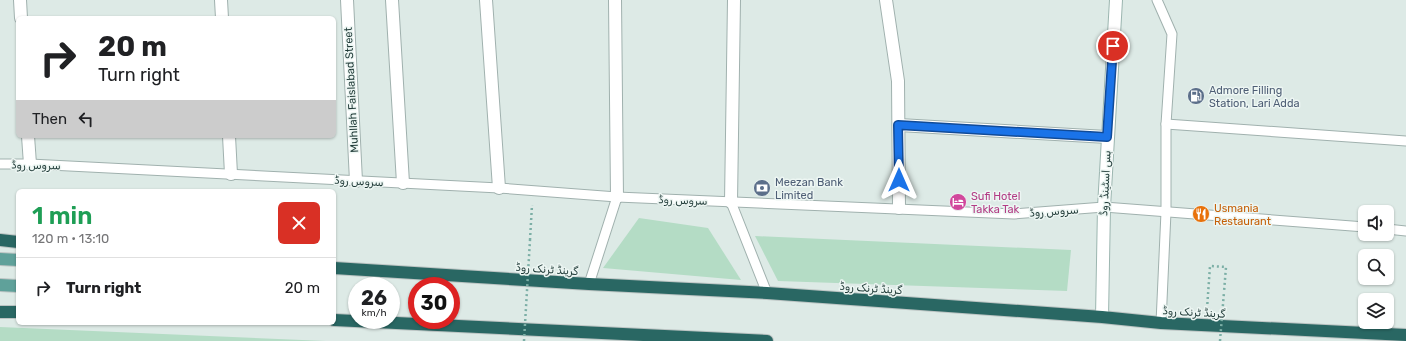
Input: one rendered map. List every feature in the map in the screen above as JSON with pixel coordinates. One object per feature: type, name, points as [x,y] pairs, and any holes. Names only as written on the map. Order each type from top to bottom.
[{"type":"highway","points":[[0,240],[16,242]]},
{"type":"highway","name":"گرینڈ ٹرنک روڈ","points":[[336,268],[408,277]]},
{"type":"highway","name":"گرینڈ ٹرنک روڈ","points":[[460,281],[589,284],[766,293],[1102,317],[1161,323],[1406,335]]},
{"type":"highway","points":[[0,312],[16,312]]},
{"type":"highway","points":[[336,320],[408,322]]},
{"type":"highway","points":[[460,324],[767,341]]},
{"type":"main road","points":[[0,259],[16,260]]},
{"type":"main road","points":[[0,285],[16,286]]},
{"type":"street","points":[[20,0],[21,16]]},
{"type":"street","points":[[221,0],[222,16]]},
{"type":"street","name":"Muhllah Faislabad Street","points":[[347,0],[356,181]]},
{"type":"street","points":[[392,0],[404,183]]},
{"type":"street","points":[[486,0],[498,188]]},
{"type":"street","points":[[615,0],[617,197]]},
{"type":"street","points":[[731,202],[734,0]]},
{"type":"street","points":[[886,0],[898,81],[899,208]]},
{"type":"street","name":"بس اسٹینڈ روڈ","points":[[1102,317],[1107,137],[1116,0]]},
{"type":"street","points":[[898,125],[1107,137]]},
{"type":"street","points":[[28,138],[30,164]]},
{"type":"street","points":[[229,138],[231,174]]},
{"type":"lane","points":[[1157,0],[1172,34],[1166,124],[1166,212],[1161,323]]},
{"type":"lane","points":[[1166,124],[1406,141]]},
{"type":"lane","name":"سروس روڈ","points":[[0,164],[30,164],[498,188],[617,197],[1014,214],[1104,207],[1358,226]]},
{"type":"lane","points":[[589,284],[617,197]]},
{"type":"lane","points":[[731,202],[766,293]]},
{"type":"lane","points":[[1394,229],[1406,230]]},
{"type":"path","points":[[524,341],[531,217]]},
{"type":"path","points":[[1205,325],[1210,266],[1226,267],[1220,341]]},
{"type":"green space","points":[[639,218],[708,228],[741,280],[603,268]]},
{"type":"green space","points":[[755,236],[1071,250],[1067,291],[778,281]]},
{"type":"green space","points":[[0,327],[326,341],[0,341]]},
{"type":"place","name":"Admore Filling Station, Lari Adda","points":[[1196,96]]},
{"type":"place","name":"Meezan Bank Limited","points":[[762,188]]},
{"type":"place","name":"Sufi Hotel Takka Tak","points":[[958,202]]},
{"type":"place","name":"Usmania Restaurant","points":[[1201,214]]},
{"type":"route","points":[[899,180],[898,125],[1107,137],[1113,46]]}]
